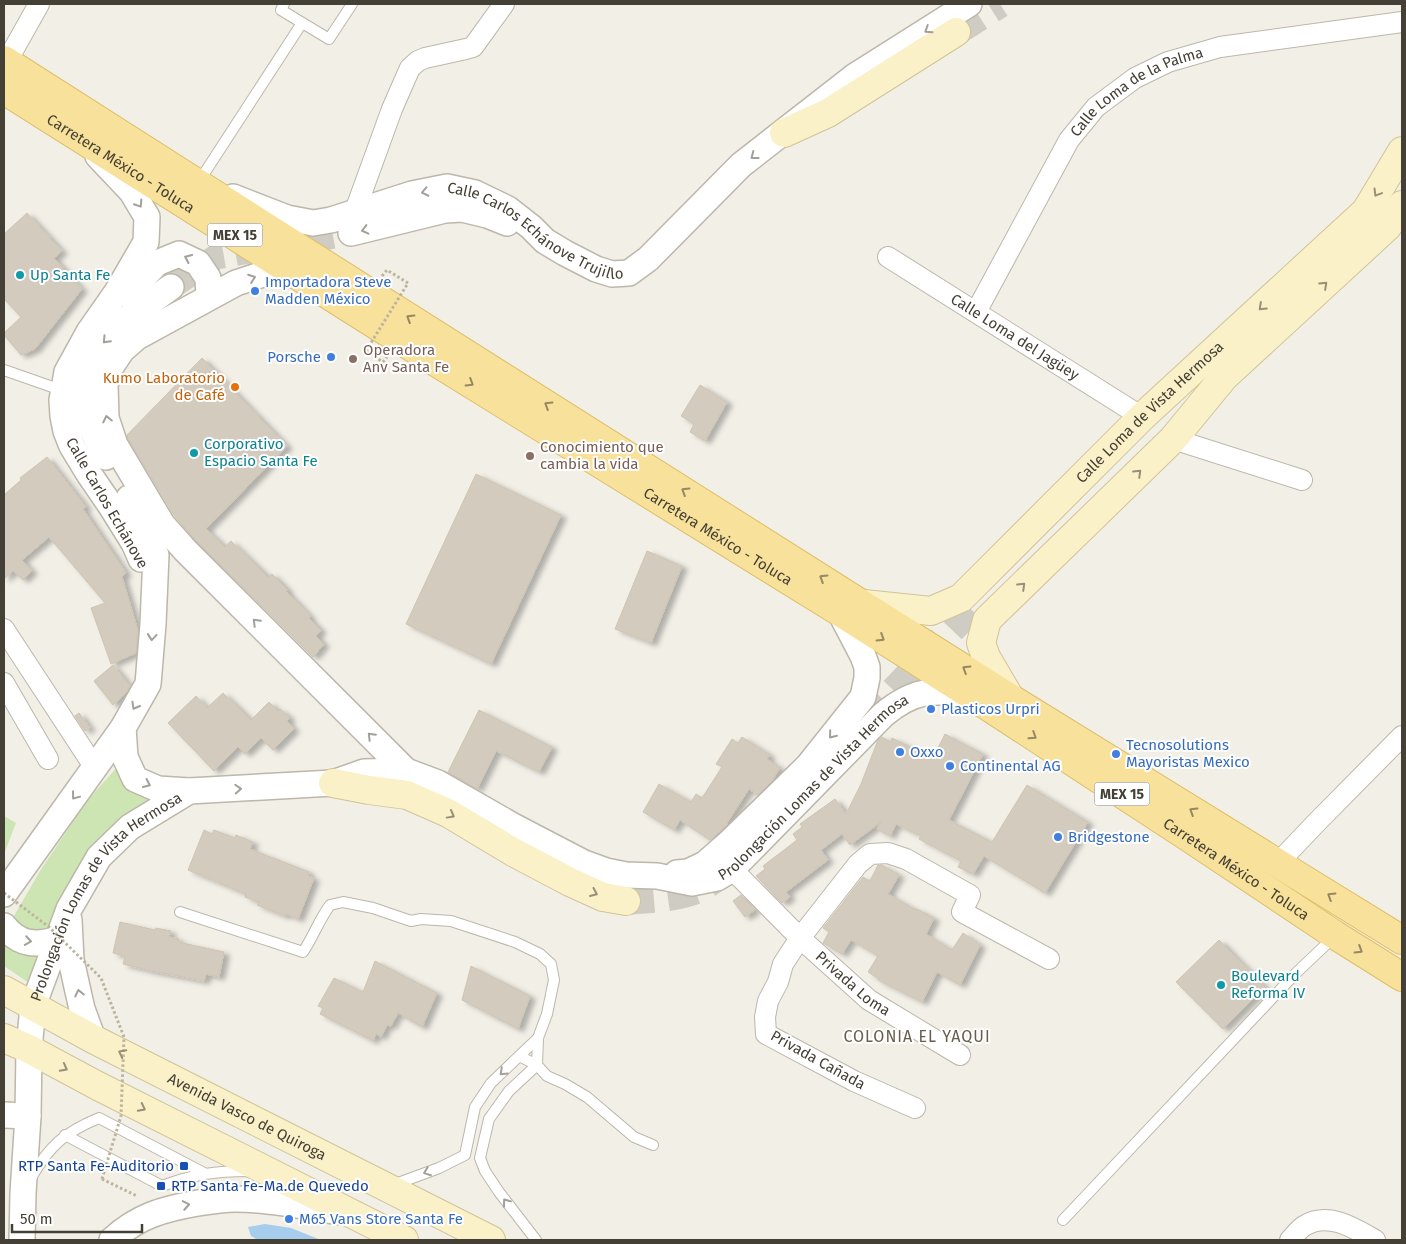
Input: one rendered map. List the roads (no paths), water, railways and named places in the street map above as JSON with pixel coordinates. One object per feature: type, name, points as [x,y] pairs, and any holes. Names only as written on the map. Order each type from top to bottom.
[{"type":"main road","points":[[784,133],[828,114],[956,32]]},
{"type":"main road","name":"Carretera México - Toluca","points":[[5,61],[852,608],[970,694],[1185,834],[1335,935],[1402,977]]},
{"type":"main road","name":"Carretera México - Toluca","points":[[4,90],[298,275],[852,608],[1010,698],[1402,940]]},
{"type":"main road","name":"Calle Loma de Vista Hermosa","points":[[974,608],[1142,417],[1366,211],[1402,151]]},
{"type":"main road","name":"Calle Loma de Vista Hermosa","points":[[852,608],[932,611],[974,608],[1173,439],[1224,378],[1397,221]]},
{"type":"main road","points":[[1010,698],[986,657],[980,642],[974,608],[1182,405],[1224,378]]},
{"type":"main road","points":[[333,783],[407,795],[448,813],[513,852],[570,882],[603,897],[626,901]]},
{"type":"main road","name":"Avenida Vasco de Quiroga","points":[[4,990],[93,1039],[491,1240]]},
{"type":"main road","points":[[4,1038],[404,1240]]},
{"type":"street","points":[[5,61],[39,4]]},
{"type":"street","points":[[198,184],[287,218],[313,223],[331,220],[353,222],[392,109],[410,68],[425,58],[473,47],[504,4]]},
{"type":"street","name":"Calle Carlos Echánove Trujillo","points":[[353,222],[445,210],[462,210],[487,215],[522,229],[596,269],[612,274],[629,273],[648,259],[741,165],[855,76],[969,4]]},
{"type":"street","name":"Calle Loma de la Palma","points":[[976,312],[1069,140],[1096,107],[1135,78],[1168,62],[1220,47],[1402,22]]},
{"type":"street","name":"Calle Carlos Echánove","points":[[4,893],[123,728],[148,684],[155,589],[134,543],[72,446],[63,416],[62,400],[67,372],[89,332],[117,292],[146,242],[147,217],[132,192],[85,141]]},
{"type":"street","points":[[89,332],[114,310],[156,263],[179,254],[198,263],[208,278],[210,297],[236,284],[263,274],[298,275]]},
{"type":"street","name":"Calle Loma del Jagüey","points":[[888,257],[1142,417]]},
{"type":"street","points":[[155,589],[156,555],[139,516],[113,472],[88,422],[82,385],[85,370],[100,346],[124,321],[171,287]]},
{"type":"street","name":"Prolongación Lomas de Vista Hermosa","points":[[210,297],[137,337],[122,350],[110,368],[105,385],[106,418],[115,445],[162,524],[185,550],[406,771]]},
{"type":"street","points":[[1173,439],[1302,480]]},
{"type":"street","name":"Prolongación Lomas de Vista Hermosa","points":[[724,862],[808,766],[862,697],[867,678],[867,667],[852,608]]},
{"type":"street","points":[[4,629],[95,768]]},
{"type":"street","points":[[4,683],[48,759]]},
{"type":"street","name":"Prolongación Lomas de Vista Hermosa","points":[[22,1240],[23,1194],[16,1116],[29,1049],[33,1006],[69,909],[99,857],[130,827],[189,791],[333,783],[364,772],[406,771],[438,782],[513,826],[584,864],[626,875],[657,876],[688,872],[705,864],[724,862],[897,703],[930,691],[970,694]]},
{"type":"street","points":[[862,697],[869,696],[880,702],[883,708],[883,715]]},
{"type":"street","points":[[123,728],[125,757],[135,779],[158,790],[189,791]]},
{"type":"street","points":[[1278,863],[1402,736]]},
{"type":"street","points":[[724,862],[800,938],[858,864],[870,854],[888,853],[906,859],[970,895],[962,912],[1049,959]]},
{"type":"street","points":[[69,909],[71,960],[82,1009],[93,1039]]},
{"type":"street","points":[[4,926],[18,940],[45,943],[58,939]]},
{"type":"street","name":"Privada Loma","points":[[800,938],[869,1000],[960,1055]]},
{"type":"street","name":"Privada Cañada","points":[[800,938],[783,964],[778,982],[768,1001],[765,1017],[766,1034],[854,1082],[915,1108]]},
{"type":"street","points":[[112,1240],[124,1229],[152,1214],[174,1207],[207,1201],[235,1199],[347,1212]]},
{"type":"street","points":[[1290,1240],[1303,1226],[1318,1220],[1333,1220],[1352,1226],[1375,1240]]},
{"type":"lane","points":[[284,4],[280,10],[329,39],[352,4]]},
{"type":"lane","points":[[198,184],[302,23]]},
{"type":"lane","points":[[4,370],[64,390]]},
{"type":"lane","points":[[180,912],[303,952],[330,904],[343,902],[373,908],[411,921],[421,919],[451,921],[515,942],[540,954],[551,964],[554,980],[547,1014],[538,1038],[537,1065],[509,1092],[489,1118],[480,1158],[485,1171],[499,1192],[536,1240]]},
{"type":"lane","points":[[1063,1220],[1296,973],[1335,935]]},
{"type":"lane","points":[[387,1188],[439,1168],[465,1155],[474,1107],[491,1083],[538,1038]]},
{"type":"lane","points":[[519,1056],[537,1065],[547,1076],[587,1097],[634,1136],[653,1145]]},
{"type":"lane","points":[[23,1194],[42,1160],[65,1135],[81,1125],[99,1118],[204,1173]]},
{"type":"lane","points":[[65,1135],[162,1186],[204,1173],[250,1171],[272,1174]]},
{"type":"water","points":[[265,1224],[291,1228],[321,1240],[258,1240],[251,1236],[248,1227]]},
{"type":"tunnel","points":[[956,32],[1000,4]]},
{"type":"tunnel","points":[[171,287],[216,257],[351,233]]},
{"type":"tunnel","points":[[865,721],[973,607]]},
{"type":"tunnel","points":[[626,901],[662,898],[686,893],[697,890],[716,877]]},
{"type":"place","name":"Up Santa Fe","points":[[20,275]]},
{"type":"place","name":"Importadora Steve Madden México","points":[[255,291]]},
{"type":"place","name":"Porsche","points":[[331,357]]},
{"type":"place","name":"Operadora Anv Santa Fe","points":[[353,359]]},
{"type":"place","name":"Kumo Laboratorio de Café","points":[[235,387]]},
{"type":"place","name":"Corporativo Espacio Santa Fe","points":[[194,453]]},
{"type":"place","name":"Conocimiento que cambia la vida","points":[[530,456]]},
{"type":"place","name":"Plasticos Urpri","points":[[931,709]]},
{"type":"place","name":"Oxxo","points":[[900,752]]},
{"type":"place","name":"Tecnosolutions Mayoristas Mexico","points":[[1116,754]]},
{"type":"place","name":"Continental AG","points":[[950,766]]},
{"type":"place","name":"Bridgestone","points":[[1058,837]]},
{"type":"place","name":"Boulevard Reforma IV","points":[[1221,985]]},
{"type":"place","name":"RTP Santa Fe-Auditorio","points":[[184,1166]]},
{"type":"place","name":"RTP Santa Fe-Ma.de Quevedo","points":[[161,1186]]},
{"type":"place","name":"M65 Vans Store Santa Fe","points":[[289,1219]]},
{"type":"district","name":"COLONIA EL YAQUI","points":[[917,1036]]}]
